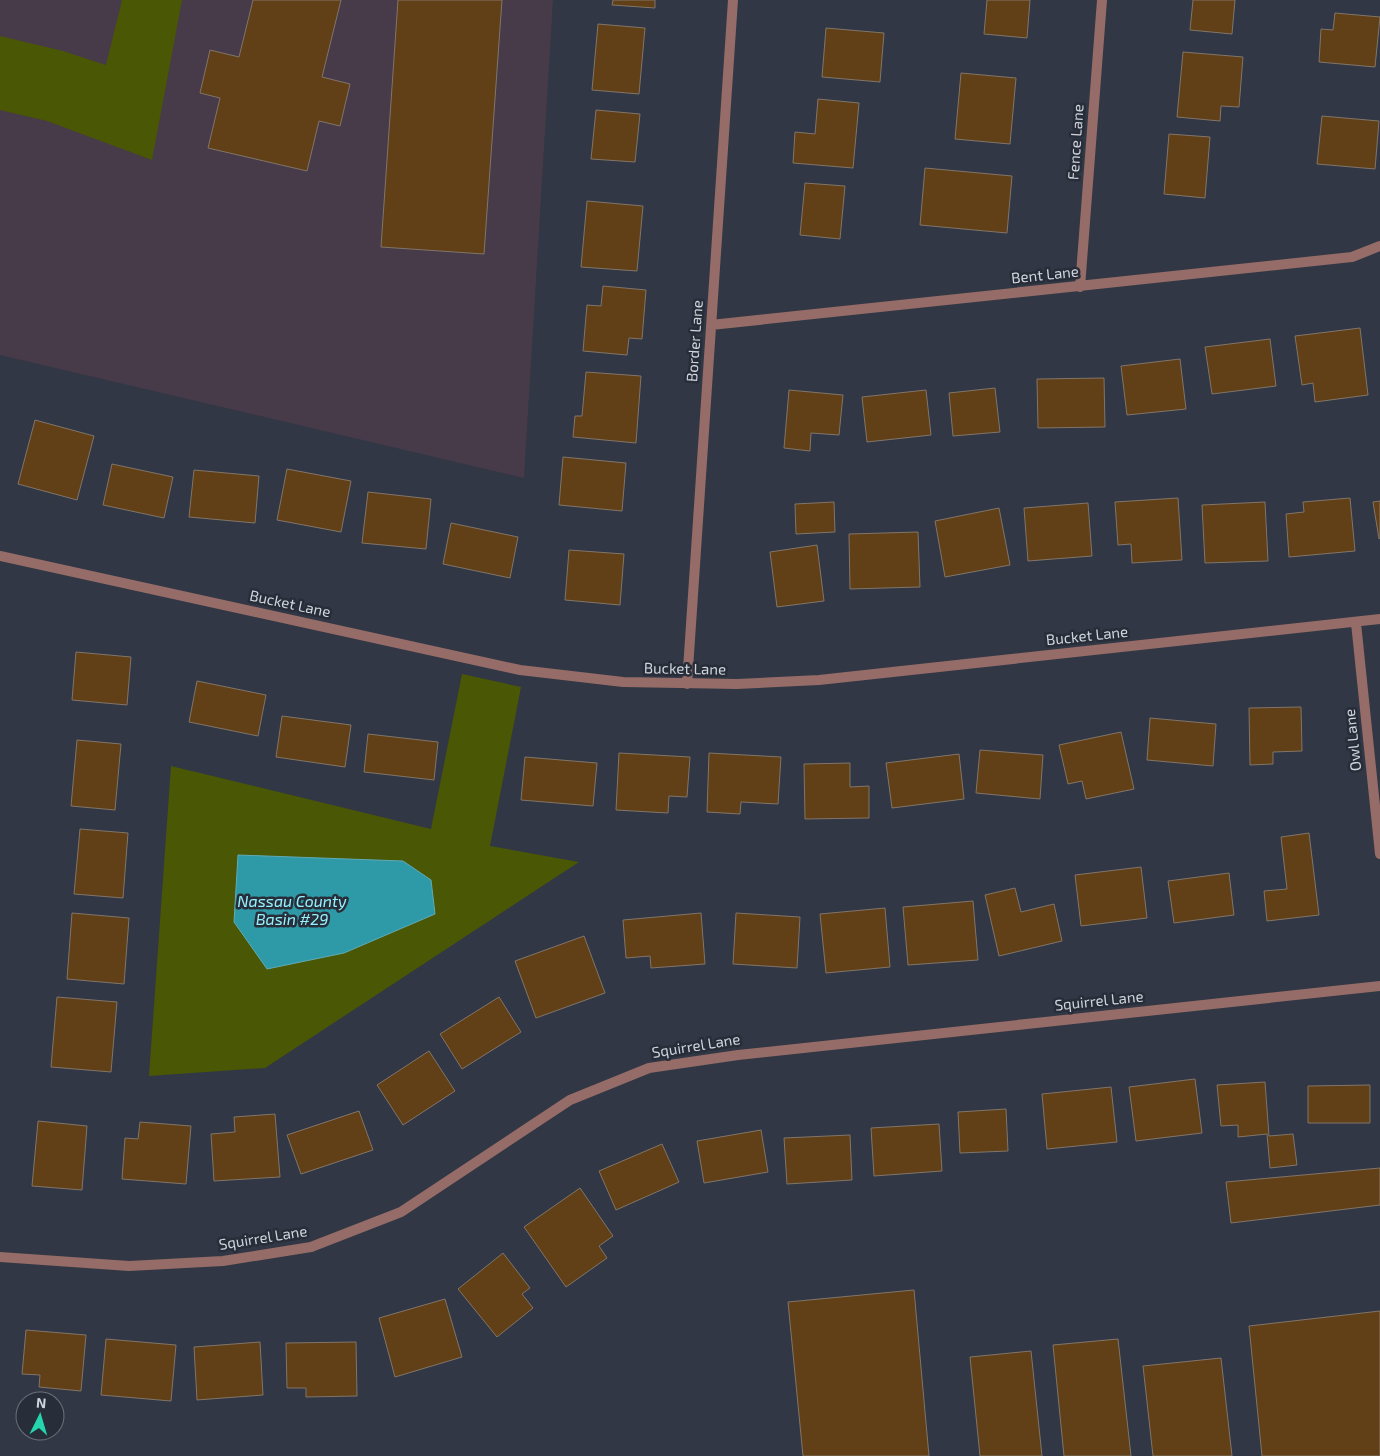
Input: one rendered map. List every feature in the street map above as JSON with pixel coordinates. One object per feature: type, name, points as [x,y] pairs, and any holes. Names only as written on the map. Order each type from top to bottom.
[{"type":"street","name":"Border Lane","points":[[687,684],[733,0]]},
{"type":"street","name":"Fence Lane","points":[[1080,287],[1102,0]]},
{"type":"street","name":"Bent Lane","points":[[711,325],[1352,257],[1380,246]]},
{"type":"street","name":"Bucket Lane","points":[[0,556],[520,670],[624,682],[737,684],[819,680],[1380,619]]},
{"type":"street","name":"Owl Lane","points":[[1356,623],[1380,854]]},
{"type":"street","name":"Squirrel Lane","points":[[0,1257],[129,1266],[223,1261],[312,1247],[401,1212],[570,1100],[649,1068],[748,1054],[1380,986]]},
{"type":"shaded area","points":[[0,0],[553,0],[524,478],[0,355]]},
{"type":"green space","points":[[122,0],[182,0],[152,160],[47,121],[0,110],[0,36],[63,51],[106,65]]},
{"type":"green space","points":[[462,674],[521,687],[490,846],[579,862],[265,1068],[149,1076],[171,766],[431,829]]},
{"type":"water","name":"Nassau County Basin #29","points":[[238,855],[403,861],[431,880],[435,914],[344,953],[267,969],[234,922]]},
{"type":"building","points":[[253,0],[341,0],[322,77],[350,84],[340,126],[319,121],[307,171],[208,148],[220,98],[200,93],[210,50],[239,57]]},
{"type":"building","points":[[398,0],[502,0],[484,254],[381,247]]},
{"type":"building","points":[[613,0],[655,0],[655,8],[612,5]]},
{"type":"building","points":[[987,0],[1030,0],[1027,38],[984,34]]},
{"type":"building","points":[[1193,0],[1235,0],[1232,34],[1190,30]]},
{"type":"building","points":[[1335,13],[1380,17],[1375,67],[1319,62],[1321,29],[1333,30]]},
{"type":"building","points":[[598,24],[645,28],[639,94],[592,90]]},
{"type":"building","points":[[826,28],[884,33],[880,82],[822,77]]},
{"type":"building","points":[[1183,52],[1243,57],[1239,107],[1221,106],[1220,121],[1177,117]]},
{"type":"building","points":[[961,73],[1016,78],[1010,144],[955,139]]},
{"type":"building","points":[[818,99],[859,103],[853,168],[793,163],[795,132],[815,134]]},
{"type":"building","points":[[596,110],[640,114],[635,162],[591,159]]},
{"type":"building","points":[[1322,116],[1379,121],[1375,169],[1317,164]]},
{"type":"building","points":[[1169,134],[1210,137],[1205,198],[1164,194]]},
{"type":"building","points":[[925,168],[1012,176],[1007,233],[920,225]]},
{"type":"building","points":[[805,183],[845,186],[840,239],[800,235]]},
{"type":"building","points":[[587,201],[643,206],[637,271],[581,267]]},
{"type":"building","points":[[603,286],[646,290],[642,339],[629,338],[627,355],[583,351],[587,305],[601,306]]},
{"type":"building","points":[[1360,328],[1368,395],[1315,402],[1313,383],[1302,385],[1295,336]]},
{"type":"building","points":[[1270,339],[1276,386],[1212,394],[1205,347]]},
{"type":"building","points":[[1180,359],[1186,409],[1127,415],[1121,366]]},
{"type":"building","points":[[586,372],[641,376],[636,443],[573,437],[575,416],[582,416]]},
{"type":"building","points":[[1104,378],[1105,427],[1038,428],[1037,379]]},
{"type":"building","points":[[995,388],[1000,432],[953,436],[949,393]]},
{"type":"building","points":[[789,390],[843,395],[839,435],[811,433],[810,451],[784,448]]},
{"type":"building","points":[[926,390],[931,435],[867,442],[862,397]]},
{"type":"building","points":[[35,420],[94,436],[77,500],[18,484]]},
{"type":"building","points":[[563,457],[626,463],[622,511],[559,505]]},
{"type":"building","points":[[112,464],[173,477],[164,518],[103,505]]},
{"type":"building","points":[[287,469],[351,481],[341,532],[277,520]]},
{"type":"building","points":[[194,470],[259,476],[255,523],[189,517]]},
{"type":"building","points":[[368,492],[431,499],[426,549],[362,543]]},
{"type":"building","points":[[1178,498],[1182,560],[1132,563],[1131,544],[1118,545],[1115,502]]},
{"type":"building","points":[[1350,498],[1355,551],[1289,557],[1286,514],[1304,512],[1303,502]]},
{"type":"building","points":[[1380,501],[1380,538],[1379,539],[1373,502]]},
{"type":"building","points":[[834,502],[835,532],[796,534],[795,504]]},
{"type":"building","points":[[1265,502],[1268,561],[1205,563],[1202,505]]},
{"type":"building","points":[[1088,503],[1092,556],[1028,561],[1024,508]]},
{"type":"building","points":[[999,508],[1010,565],[945,577],[935,521]]},
{"type":"building","points":[[451,523],[518,537],[510,578],[443,564]]},
{"type":"building","points":[[918,532],[920,587],[850,589],[849,534]]},
{"type":"building","points":[[817,545],[824,601],[777,607],[770,552]]},
{"type":"building","points":[[569,550],[624,554],[620,605],[565,600]]},
{"type":"building","points":[[76,652],[131,657],[127,705],[72,700]]},
{"type":"building","points":[[197,681],[266,695],[258,736],[189,722]]},
{"type":"building","points":[[1301,707],[1302,751],[1273,752],[1273,764],[1250,765],[1249,708]]},
{"type":"building","points":[[282,716],[351,725],[345,767],[276,757]]},
{"type":"building","points":[[1150,718],[1216,724],[1213,766],[1147,760]]},
{"type":"building","points":[[1121,732],[1134,789],[1086,799],[1082,781],[1068,784],[1059,745]]},
{"type":"building","points":[[368,734],[438,742],[434,780],[364,772]]},
{"type":"building","points":[[77,740],[121,744],[115,810],[71,806]]},
{"type":"building","points":[[980,750],[1043,755],[1040,799],[976,793]]},
{"type":"building","points":[[619,753],[690,757],[687,797],[669,796],[668,813],[616,810]]},
{"type":"building","points":[[709,753],[781,757],[778,804],[741,802],[740,814],[707,812]]},
{"type":"building","points":[[959,754],[964,799],[892,808],[886,763]]},
{"type":"building","points":[[525,757],[597,763],[593,806],[521,800]]},
{"type":"building","points":[[850,763],[850,787],[869,786],[869,818],[805,819],[804,764]]},
{"type":"building","points":[[80,829],[128,833],[123,898],[74,894]]},
{"type":"building","points":[[1309,833],[1319,915],[1267,921],[1264,891],[1287,889],[1281,837]]},
{"type":"building","points":[[1141,867],[1147,918],[1081,926],[1075,875]]},
{"type":"building","points":[[1229,873],[1234,915],[1174,923],[1168,881]]},
{"type":"building","points":[[1015,888],[1021,912],[1054,904],[1062,941],[999,956],[985,895]]},
{"type":"building","points":[[973,901],[978,960],[908,965],[903,907]]},
{"type":"building","points":[[885,908],[890,967],[826,973],[820,914]]},
{"type":"building","points":[[72,913],[129,918],[124,984],[67,979]]},
{"type":"building","points":[[701,913],[705,964],[651,968],[650,956],[626,958],[623,920]]},
{"type":"building","points":[[736,913],[800,917],[797,968],[733,964]]},
{"type":"building","points":[[584,936],[605,993],[536,1018],[515,961]]},
{"type":"building","points":[[57,997],[117,1002],[111,1072],[51,1067]]},
{"type":"building","points":[[499,997],[521,1032],[462,1069],[440,1034]]},
{"type":"building","points":[[429,1051],[455,1091],[403,1125],[377,1085]]},
{"type":"building","points":[[1195,1079],[1202,1133],[1136,1141],[1129,1087]]},
{"type":"building","points":[[1265,1082],[1269,1136],[1293,1134],[1297,1165],[1270,1168],[1267,1134],[1238,1137],[1238,1125],[1221,1126],[1217,1085]]},
{"type":"building","points":[[1370,1085],[1370,1123],[1308,1123],[1308,1086]]},
{"type":"building","points":[[1111,1087],[1117,1142],[1047,1149],[1042,1094]]},
{"type":"building","points":[[1006,1109],[1008,1151],[960,1153],[958,1112]]},
{"type":"building","points":[[359,1111],[373,1150],[301,1174],[287,1135]]},
{"type":"building","points":[[275,1114],[280,1177],[214,1181],[211,1134],[235,1132],[234,1117]]},
{"type":"building","points":[[38,1121],[87,1126],[82,1190],[32,1186]]},
{"type":"building","points":[[140,1122],[191,1126],[186,1184],[122,1179],[125,1138],[138,1139]]},
{"type":"building","points":[[939,1124],[942,1171],[874,1176],[871,1128]]},
{"type":"building","points":[[761,1130],[768,1172],[704,1183],[697,1141]]},
{"type":"building","points":[[850,1135],[852,1180],[787,1184],[784,1138]]},
{"type":"building","points":[[662,1144],[679,1182],[616,1210],[599,1171]]},
{"type":"building","points":[[1380,1168],[1380,1205],[1231,1223],[1226,1182]]},
{"type":"building","points":[[580,1188],[613,1236],[599,1246],[607,1258],[566,1287],[524,1227]]},
{"type":"building","points":[[503,1253],[530,1288],[522,1294],[533,1308],[497,1337],[458,1289]]},
{"type":"building","points":[[914,1290],[929,1456],[803,1456],[788,1302]]},
{"type":"building","points":[[445,1299],[462,1357],[395,1377],[379,1318]]},
{"type":"building","points":[[1380,1311],[1380,1456],[1262,1456],[1249,1326]]},
{"type":"building","points":[[26,1330],[86,1335],[81,1391],[39,1387],[40,1375],[22,1374]]},
{"type":"building","points":[[106,1339],[176,1345],[171,1401],[101,1395]]},
{"type":"building","points":[[1118,1339],[1131,1456],[1064,1456],[1053,1345]]},
{"type":"building","points":[[260,1342],[263,1395],[197,1400],[194,1347]]},
{"type":"building","points":[[356,1342],[357,1396],[306,1397],[306,1388],[287,1388],[286,1343]]},
{"type":"building","points":[[1031,1351],[1042,1456],[980,1456],[970,1357]]},
{"type":"building","points":[[1221,1358],[1232,1456],[1153,1456],[1143,1366]]}]
